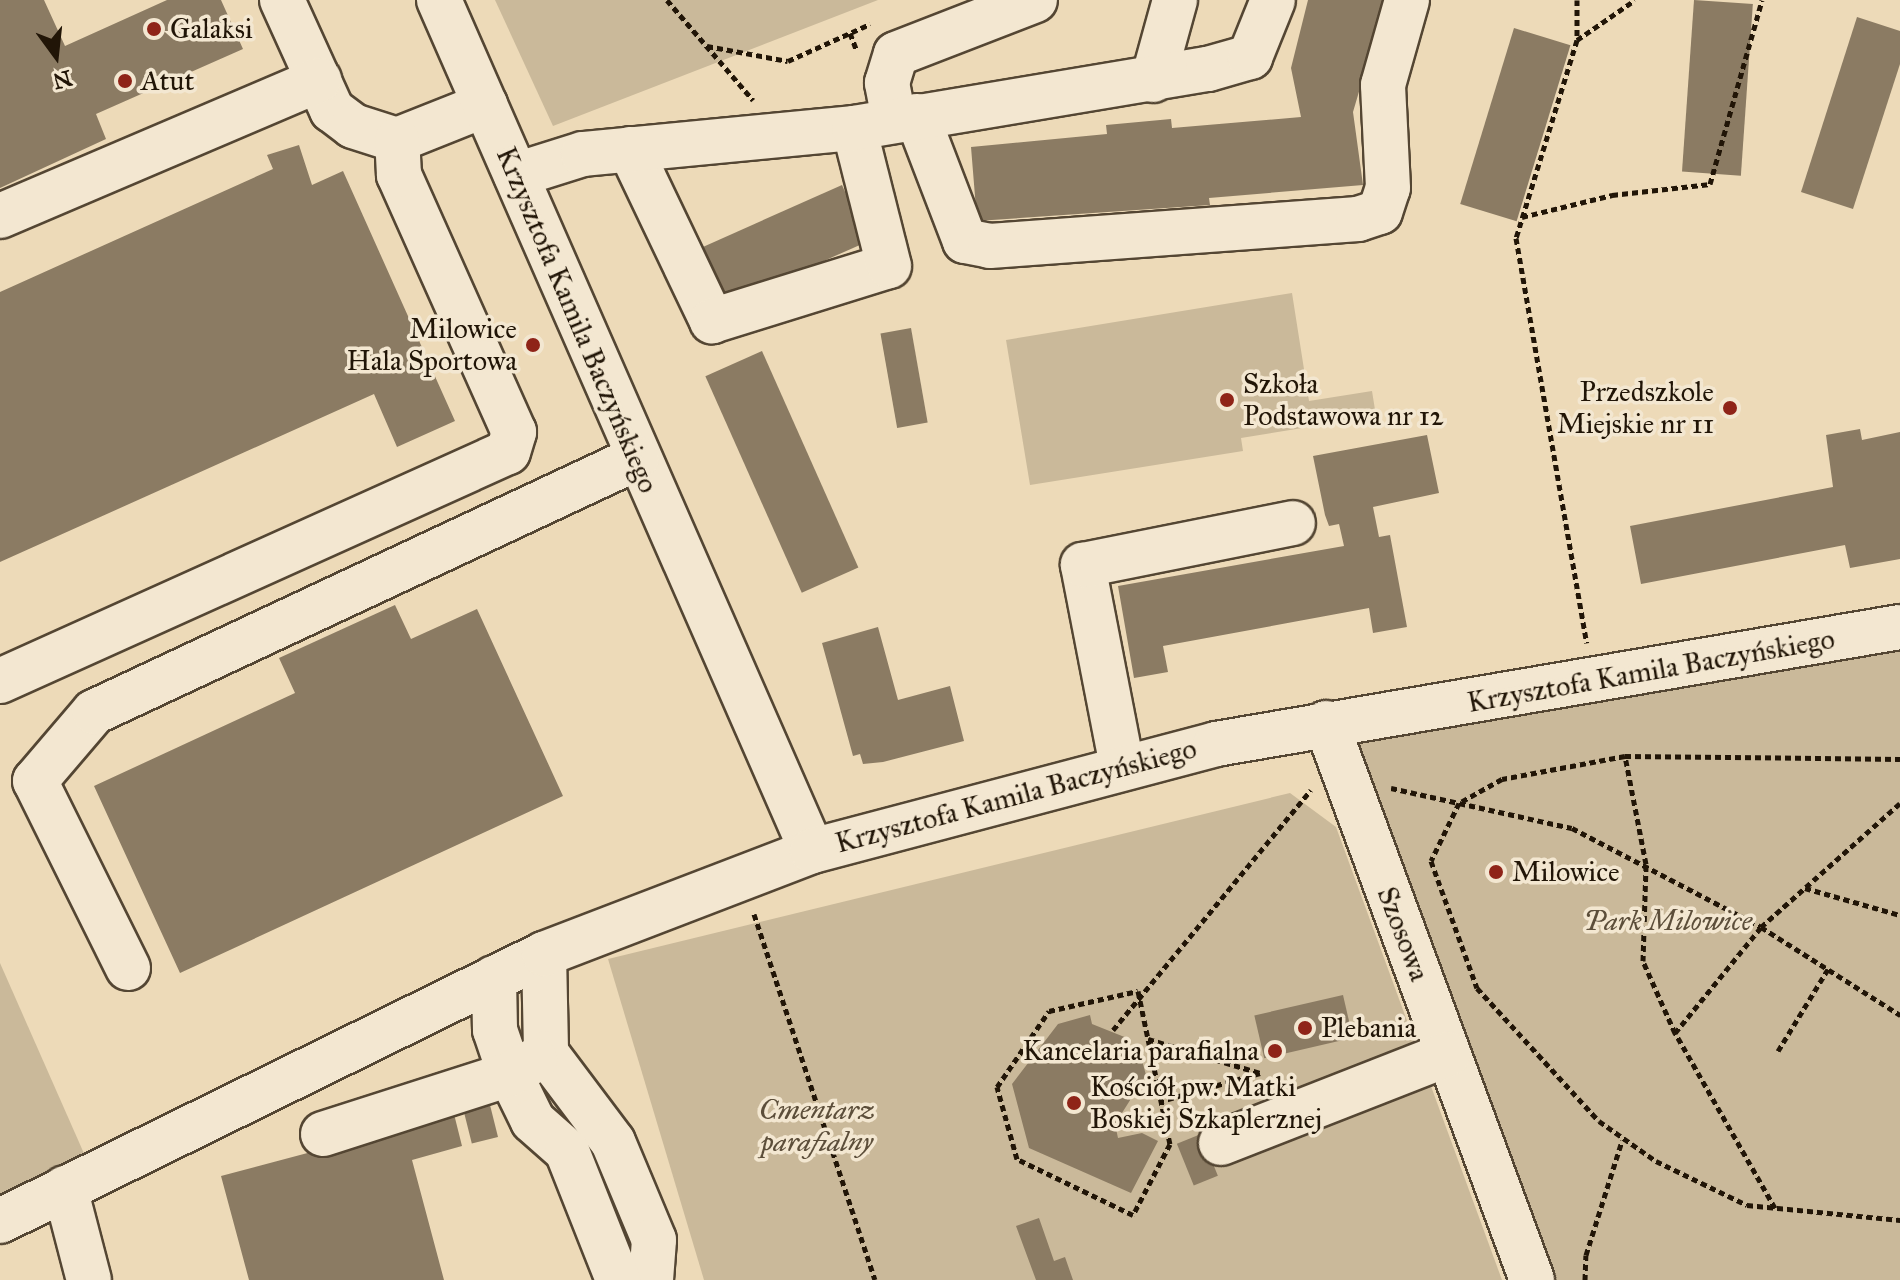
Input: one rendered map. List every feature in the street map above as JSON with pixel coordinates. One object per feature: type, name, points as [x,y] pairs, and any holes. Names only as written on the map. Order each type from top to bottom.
[{"type":"street","points":[[282,0],[332,110],[353,126],[397,140],[485,105]]},
{"type":"street","name":"Krzysztofa Kamila Baczyńskiego","points":[[439,0],[637,458],[812,851],[1122,766],[1326,723],[1900,627]]},
{"type":"street","points":[[630,149],[712,321],[889,266],[887,83],[896,54],[1035,0]]},
{"type":"street","points":[[1153,80],[1175,0]]},
{"type":"street","points":[[516,175],[583,154],[888,121],[1153,80],[1250,57],[1273,0]]},
{"type":"street","points":[[888,121],[965,241],[990,246],[1358,219],[1380,212],[1388,188],[1383,85],[1407,0]]},
{"type":"street","points":[[0,216],[319,80]]},
{"type":"street","points":[[0,681],[508,452],[514,432],[399,175],[397,140]]},
{"type":"street","points":[[128,968],[35,781],[94,712],[637,458]]},
{"type":"street","points":[[1122,766],[1083,565],[1293,523]]},
{"type":"street","name":"Szosowa","points":[[1326,723],[1532,1280]]},
{"type":"street","points":[[0,1221],[544,954],[812,851]]},
{"type":"street","points":[[544,954],[528,1064],[533,1121],[567,1151],[618,1280]]},
{"type":"street","points":[[494,978],[495,1030],[613,1142],[654,1240],[651,1280]]},
{"type":"street","points":[[1221,1143],[1448,1054]]},
{"type":"street","points":[[323,1134],[528,1064]]},
{"type":"street","points":[[65,1188],[89,1280]]},
{"type":"path","points":[[667,0],[756,105]]},
{"type":"path","points":[[1577,0],[1577,40],[1516,238],[1589,656]]},
{"type":"path","points":[[1577,40],[1635,0]]},
{"type":"path","points":[[1522,217],[1612,195],[1710,184],[1762,0]]},
{"type":"path","points":[[707,46],[788,61],[818,47]]},
{"type":"path","points":[[1625,756],[1646,864],[1643,961],[1675,1033],[1775,1208]]},
{"type":"path","points":[[1900,759],[1625,756],[1502,779],[1459,803],[1431,861],[1477,988],[1622,1141],[1747,1205],[1900,1220]]},
{"type":"path","points":[[1113,1030],[1138,991],[1325,776],[1332,792],[1363,781],[1572,828],[1646,864],[1761,927],[1900,1015]]},
{"type":"path","points":[[1675,1033],[1761,927],[1900,803]]},
{"type":"path","points":[[1804,888],[1900,915]]},
{"type":"path","points":[[749,902],[875,1280]]},
{"type":"path","points":[[1778,1051],[1828,969]]},
{"type":"path","points":[[1138,991],[1170,1144],[1133,1215],[1017,1159],[997,1087],[1049,1011],[1138,991]]},
{"type":"path","points":[[1148,1039],[1260,1073],[1161,1101]]},
{"type":"path","points":[[1585,1280],[1586,1255],[1622,1141]]},
{"type":"green space","points":[[495,0],[878,0],[553,126]]},
{"type":"green space","points":[[1292,293],[1309,401],[1372,391],[1376,416],[1241,438],[1243,451],[1030,485],[1006,340]]},
{"type":"green space","name":"Park Milowice","points":[[1900,644],[1900,1280],[1551,1280],[1354,737]]},
{"type":"green space","name":"Cmentarz parafialny","points":[[1290,793],[1336,827],[1502,1280],[704,1280],[608,959]]},
{"type":"green space","points":[[0,963],[86,1158],[0,1203]]},
{"type":"building","points":[[0,0],[44,0],[65,46],[167,0],[221,0],[243,49],[96,114],[106,139],[0,188]]},
{"type":"building","points":[[1308,0],[1386,0],[1353,112],[1363,185],[1209,198],[1210,205],[977,221],[971,147],[1107,134],[1106,125],[1171,119],[1172,128],[1301,117],[1291,68]]},
{"type":"building","points":[[1694,0],[1753,4],[1741,176],[1682,172]]},
{"type":"building","points":[[1857,17],[1900,31],[1900,64],[1853,209],[1801,192]]},
{"type":"building","points":[[1514,28],[1570,45],[1517,221],[1460,204]]},
{"type":"building","points":[[299,145],[312,185],[343,171],[455,421],[397,447],[374,394],[0,562],[0,292],[273,169],[267,155]]},
{"type":"building","points":[[842,185],[867,242],[722,306],[697,250]]},
{"type":"building","points":[[911,328],[928,423],[897,428],[880,333]]},
{"type":"building","points":[[762,351],[858,568],[802,593],[705,376]]},
{"type":"building","points":[[1860,429],[1862,440],[1900,432],[1900,559],[1850,568],[1845,545],[1641,584],[1630,526],[1833,487],[1826,435]]},
{"type":"building","points":[[1427,435],[1439,493],[1373,507],[1379,537],[1390,535],[1407,627],[1373,633],[1369,608],[1163,646],[1168,672],[1134,678],[1118,586],[1344,546],[1339,524],[1329,526],[1325,515],[1313,456]]},
{"type":"building","points":[[395,605],[411,639],[477,609],[563,796],[180,973],[94,786],[295,693],[279,658]]},
{"type":"building","points":[[878,627],[898,700],[950,686],[964,741],[883,762],[863,764],[860,754],[853,756],[822,643]]},
{"type":"building","name":"Plebania","points":[[1343,995],[1353,1038],[1264,1058],[1254,1015]]},
{"type":"building","name":"Kościół pw. Matki Boskiej Szkaplerznej","points":[[1090,1015],[1092,1024],[1127,1038],[1128,1048],[1138,1046],[1146,1075],[1115,1124],[1118,1138],[1142,1133],[1158,1141],[1131,1193],[1029,1148],[1012,1084],[1058,1024]]},
{"type":"building","points":[[490,1105],[498,1137],[472,1144],[464,1112]]},
{"type":"building","points":[[454,1114],[462,1146],[412,1160],[444,1280],[249,1280],[221,1176]]},
{"type":"building","points":[[1201,1134],[1218,1176],[1194,1185],[1177,1144]]},
{"type":"building","points":[[1039,1218],[1054,1261],[1065,1257],[1073,1280],[1036,1280],[1016,1226]]},
{"type":"place","name":"Galaksi","points":[[154,29]]},
{"type":"place","name":"Atut","points":[[125,81]]},
{"type":"place","name":"Milowice Hala Sportowa","points":[[533,345]]},
{"type":"place","name":"Szkoła Podstawowa nr 12","points":[[1227,400]]},
{"type":"place","name":"Przedszkole Miejskie nr 11","points":[[1730,408]]},
{"type":"place","name":"Milowice","points":[[1496,872]]},
{"type":"place","name":"Plebania","points":[[1305,1028]]},
{"type":"place","name":"Kancelaria parafialna","points":[[1275,1051]]},
{"type":"place","name":"Kościół pw. Matki Boskiej Szkaplerznej","points":[[1074,1103]]}]
